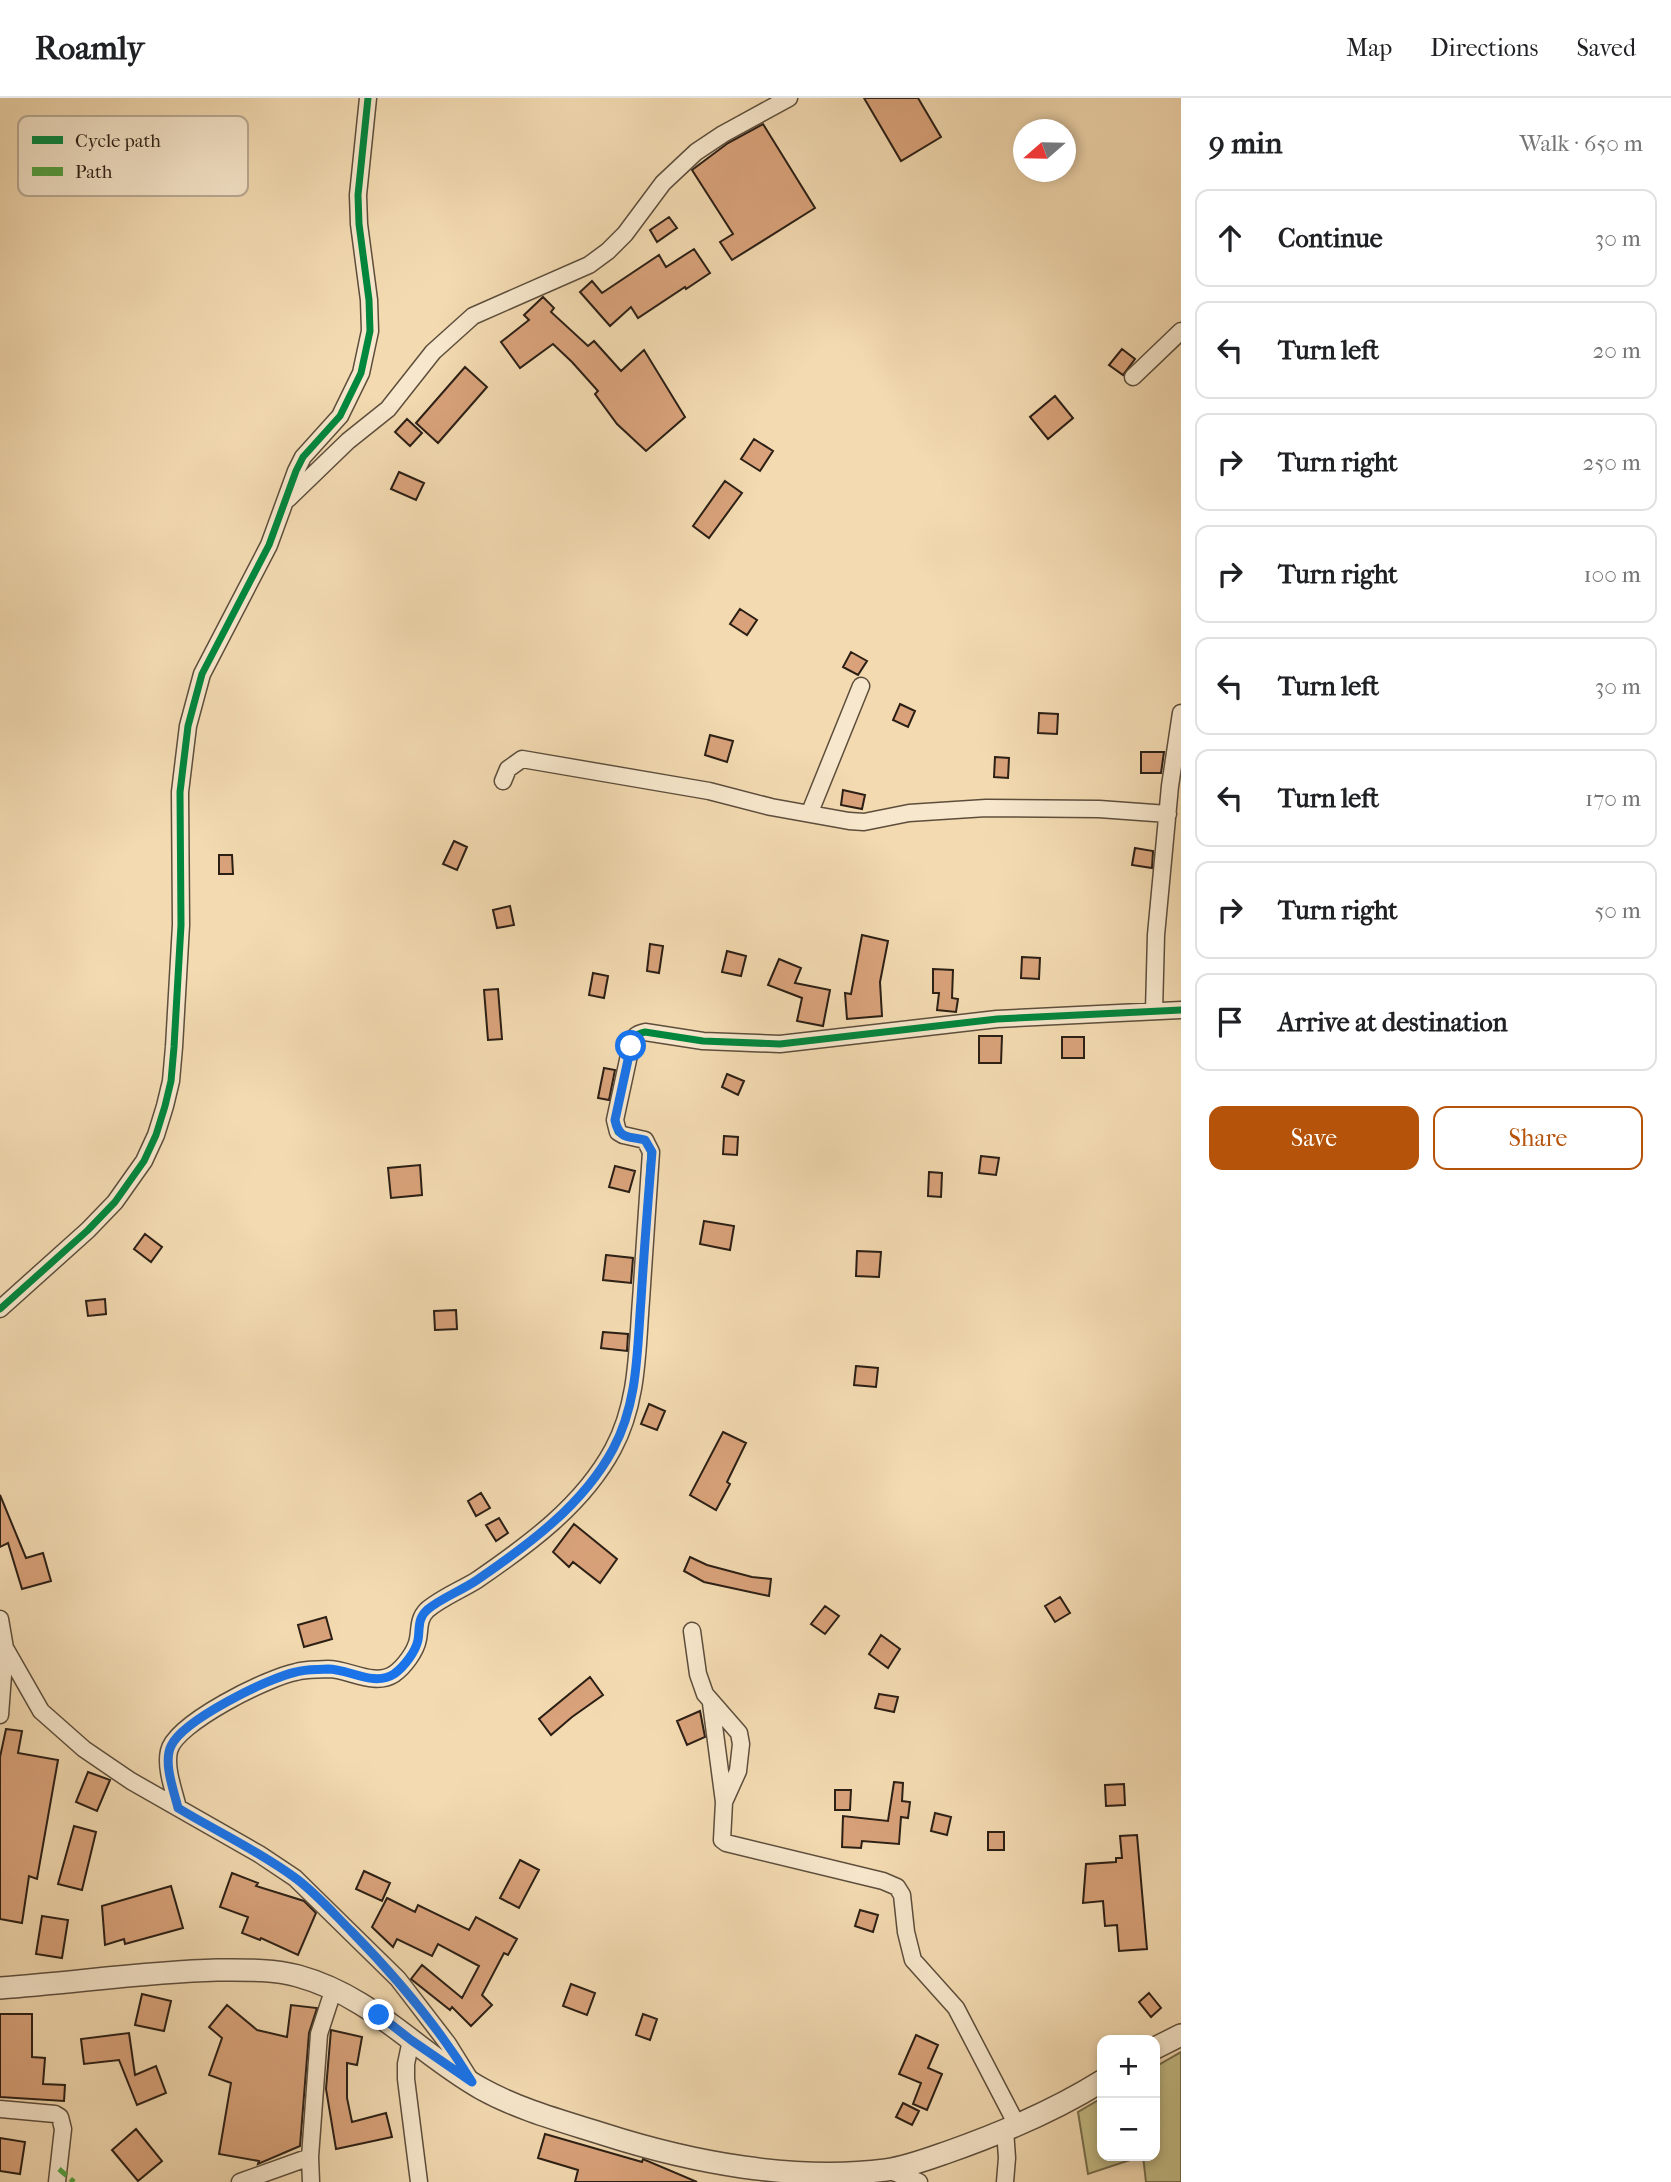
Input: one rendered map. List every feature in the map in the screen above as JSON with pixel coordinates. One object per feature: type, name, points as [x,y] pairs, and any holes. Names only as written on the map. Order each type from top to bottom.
[{"type":"street","points":[[0,1309],[88,1230],[115,1202],[144,1161],[156,1135],[171,1081],[174,1047],[181,925],[180,792],[188,726],[202,674],[258,569],[296,471],[303,457],[340,416],[361,373],[370,331],[358,195],[368,98]]},
{"type":"street","points":[[286,500],[348,441],[388,409],[433,352],[460,325],[482,312],[589,265],[625,234],[677,167],[723,134],[789,98]]},
{"type":"street","points":[[1133,377],[1181,331]]},
{"type":"street","points":[[810,812],[862,686]]},
{"type":"street","points":[[1154,1011],[1156,935],[1181,713]]},
{"type":"street","points":[[503,782],[508,769],[522,759],[709,791],[771,807],[864,822],[909,813],[986,808],[1099,809],[1168,814]]},
{"type":"street","points":[[178,1808],[168,1754],[174,1740],[184,1730],[215,1709],[261,1684],[296,1672],[333,1669],[372,1678],[387,1678],[395,1673],[403,1666],[417,1644],[419,1625],[428,1609],[474,1582],[535,1538],[582,1493],[613,1450],[633,1396],[652,1152],[645,1140],[618,1132],[615,1120],[631,1046],[638,1034],[645,1032],[703,1041],[780,1044],[997,1019],[1181,1010]]},
{"type":"street","points":[[0,1619],[5,1648],[0,1715]]},
{"type":"street","points":[[692,1632],[701,1683],[711,1703],[739,1733],[741,1744],[738,1771],[724,1802]]},
{"type":"street","points":[[5,1648],[41,1711],[84,1749],[131,1781],[277,1866],[295,1878],[321,1902],[398,1979],[448,2044],[472,2082]]},
{"type":"street","points":[[711,1703],[724,1802],[722,1840],[883,1881],[897,1887],[902,1895],[906,1932],[913,1960],[956,2008],[1011,2127],[1005,2182]]},
{"type":"street","points":[[0,1988],[183,1971],[235,1970],[297,1975],[334,1988],[361,2002],[472,2082],[537,2113],[691,2159],[797,2173],[840,2174],[888,2170],[944,2153],[1011,2127],[1056,2108],[1097,2084]]},
{"type":"street","points":[[311,2182],[310,2157],[319,2034],[334,1988]]},
{"type":"street","points":[[1160,2046],[1181,2035]]},
{"type":"street","points":[[411,2040],[406,2079],[419,2182]]},
{"type":"street","points":[[0,2109],[55,2114],[61,2117],[64,2129],[57,2182]]},
{"type":"street","points":[[240,2182],[310,2157]]},
{"type":"street","points":[[888,2170],[919,2182]]},
{"type":"shaded area","points":[[1181,2052],[1181,2182],[1146,2182],[1144,2161],[1160,2161],[1160,2064]]},
{"type":"shaded area","points":[[1097,2101],[1097,2161],[1127,2161],[1088,2174],[1078,2112]]},
{"type":"building","points":[[864,98],[918,98],[941,137],[901,161]]},
{"type":"building","points":[[763,124],[815,208],[732,260],[720,242],[733,234],[692,170],[728,143]]},
{"type":"building","points":[[669,217],[677,228],[657,242],[650,230]]},
{"type":"building","points":[[694,249],[710,273],[638,318],[631,307],[610,326],[580,292],[592,281],[602,293],[659,255],[666,267]]},
{"type":"building","points":[[543,297],[554,308],[551,312],[588,346],[594,341],[621,371],[644,350],[685,417],[646,451],[617,424],[595,394],[598,391],[553,344],[520,368],[501,342],[529,320],[524,315]]},
{"type":"building","points":[[1122,349],[1135,359],[1123,375],[1109,365]]},
{"type":"building","points":[[465,367],[487,387],[438,443],[416,423]]},
{"type":"building","points":[[1055,396],[1073,418],[1048,439],[1030,417]]},
{"type":"building","points":[[407,419],[422,433],[410,446],[395,432]]},
{"type":"building","points":[[754,439],[773,451],[760,471],[741,459]]},
{"type":"building","points":[[399,472],[424,483],[416,500],[391,489]]},
{"type":"building","points":[[725,481],[742,493],[709,538],[693,526]]},
{"type":"building","points":[[740,609],[757,620],[747,635],[730,624]]},
{"type":"building","points":[[851,652],[867,661],[858,675],[843,667]]},
{"type":"building","points":[[900,704],[915,711],[908,727],[893,720]]},
{"type":"building","points":[[1039,713],[1058,714],[1057,734],[1038,733]]},
{"type":"building","points":[[710,735],[733,741],[727,762],[705,755]]},
{"type":"building","points":[[1141,752],[1164,752],[1161,773],[1141,773]]},
{"type":"building","points":[[995,757],[1009,758],[1008,778],[994,777]]},
{"type":"building","points":[[843,790],[865,795],[862,809],[841,805]]},
{"type":"building","points":[[454,841],[467,847],[457,870],[443,864]]},
{"type":"building","points":[[1135,848],[1153,851],[1152,868],[1132,865]]},
{"type":"building","points":[[219,855],[232,855],[233,874],[219,874]]},
{"type":"building","points":[[510,906],[514,925],[497,928],[493,910]]},
{"type":"building","points":[[862,935],[888,941],[880,982],[882,1016],[847,1019],[845,993],[851,994]]},
{"type":"building","points":[[650,944],[663,946],[659,973],[647,971]]},
{"type":"building","points":[[727,951],[746,956],[741,976],[722,972]]},
{"type":"building","points":[[1022,957],[1040,958],[1039,979],[1021,978]]},
{"type":"building","points":[[779,959],[801,968],[795,983],[830,990],[823,1026],[797,1021],[802,998],[768,985]]},
{"type":"building","points":[[933,969],[953,970],[952,998],[958,999],[956,1012],[937,1010],[939,993],[933,993]]},
{"type":"building","points":[[593,973],[608,976],[604,998],[589,995]]},
{"type":"building","points":[[498,989],[502,1039],[488,1040],[484,990]]},
{"type":"building","points":[[979,1036],[1002,1036],[1001,1063],[979,1063]]},
{"type":"building","points":[[1062,1037],[1084,1037],[1084,1058],[1062,1058]]},
{"type":"building","points":[[604,1068],[615,1070],[609,1100],[598,1098]]},
{"type":"building","points":[[727,1074],[744,1081],[738,1095],[722,1087]]},
{"type":"building","points":[[724,1136],[738,1137],[737,1155],[723,1154]]},
{"type":"building","points":[[981,1156],[999,1158],[996,1175],[979,1173]]},
{"type":"building","points":[[420,1165],[422,1195],[391,1198],[388,1168]]},
{"type":"building","points":[[615,1166],[635,1171],[629,1192],[609,1187]]},
{"type":"building","points":[[929,1172],[942,1173],[941,1197],[928,1196]]},
{"type":"building","points":[[704,1221],[734,1226],[730,1250],[700,1244]]},
{"type":"building","points":[[145,1234],[162,1247],[151,1262],[134,1249]]},
{"type":"building","points":[[857,1251],[881,1252],[879,1277],[856,1276]]},
{"type":"building","points":[[606,1255],[633,1258],[631,1283],[603,1280]]},
{"type":"building","points":[[105,1299],[106,1314],[88,1316],[86,1301]]},
{"type":"building","points":[[456,1310],[457,1329],[435,1330],[434,1311]]},
{"type":"building","points":[[603,1332],[628,1334],[627,1351],[601,1348]]},
{"type":"building","points":[[856,1366],[878,1368],[876,1387],[854,1385]]},
{"type":"building","points":[[649,1404],[665,1411],[657,1430],[641,1424]]},
{"type":"building","points":[[723,1432],[746,1443],[727,1482],[730,1484],[716,1510],[690,1495]]},
{"type":"building","points":[[481,1493],[490,1508],[476,1516],[468,1501]]},
{"type":"building","points":[[0,1495],[26,1558],[43,1553],[51,1581],[22,1589],[8,1543],[0,1547]]},
{"type":"building","points":[[499,1518],[508,1533],[496,1541],[486,1525]]},
{"type":"building","points":[[574,1524],[617,1559],[600,1583],[573,1562],[569,1567],[553,1552]]},
{"type":"building","points":[[690,1557],[707,1565],[752,1577],[771,1579],[769,1596],[704,1582],[684,1571]]},
{"type":"building","points":[[1060,1597],[1070,1613],[1055,1622],[1045,1606]]},
{"type":"building","points":[[825,1606],[839,1616],[825,1634],[811,1624]]},
{"type":"building","points":[[326,1617],[332,1639],[304,1647],[298,1625]]},
{"type":"building","points":[[881,1635],[900,1649],[888,1668],[869,1654]]},
{"type":"building","points":[[590,1677],[603,1695],[551,1735],[539,1719]]},
{"type":"building","points":[[879,1694],[898,1697],[894,1712],[875,1708]]},
{"type":"building","points":[[700,1711],[705,1737],[687,1745],[677,1721]]},
{"type":"building","points":[[6,1729],[22,1731],[18,1753],[58,1760],[37,1879],[29,1876],[22,1923],[0,1919],[0,1757]]},
{"type":"building","points":[[88,1772],[110,1780],[97,1811],[76,1802]]},
{"type":"building","points":[[894,1782],[903,1783],[902,1801],[910,1802],[908,1818],[901,1817],[899,1844],[862,1841],[861,1848],[842,1847],[843,1816],[888,1821]]},
{"type":"building","points":[[1124,1784],[1125,1805],[1106,1806],[1105,1785]]},
{"type":"building","points":[[835,1790],[851,1790],[850,1810],[835,1810]]},
{"type":"building","points":[[935,1813],[951,1817],[947,1835],[931,1831]]},
{"type":"building","points":[[74,1826],[96,1832],[82,1890],[58,1884]]},
{"type":"building","points":[[988,1832],[1004,1832],[1004,1850],[988,1850]]},
{"type":"building","points":[[1137,1835],[1147,1949],[1119,1951],[1117,1925],[1105,1926],[1103,1901],[1083,1903],[1086,1864],[1116,1862],[1116,1858],[1122,1858],[1120,1836]]},
{"type":"building","points":[[520,1860],[539,1870],[519,1908],[500,1898]]},
{"type":"building","points":[[364,1871],[390,1883],[382,1901],[356,1889]]},
{"type":"building","points":[[232,1873],[258,1883],[256,1886],[304,1901],[316,1913],[298,1955],[261,1938],[260,1940],[242,1933],[248,1917],[220,1907]]},
{"type":"building","points":[[171,1886],[183,1928],[125,1944],[124,1939],[105,1945],[102,1906]]},
{"type":"building","points":[[387,1898],[415,1912],[418,1905],[469,1930],[476,1917],[517,1939],[508,1955],[504,1953],[482,1995],[492,2005],[471,2026],[452,2007],[450,2010],[411,1979],[422,1965],[462,1998],[479,1966],[438,1944],[432,1956],[397,1939],[393,1947],[372,1927]]},
{"type":"building","points":[[860,1910],[878,1915],[873,1932],[855,1926]]},
{"type":"building","points":[[42,1916],[68,1920],[62,1958],[36,1954]]},
{"type":"building","points":[[571,1984],[595,1993],[587,2015],[563,2006]]},
{"type":"building","points":[[1149,1993],[1161,2008],[1151,2017],[1139,2002]]},
{"type":"building","points":[[142,1994],[171,2001],[164,2031],[135,2025]]},
{"type":"building","points":[[227,2005],[257,2030],[287,2037],[291,2005],[317,2008],[309,2033],[300,2146],[258,2164],[259,2161],[219,2154],[231,2083],[209,2075],[222,2038],[209,2027]]},
{"type":"building","points":[[0,2014],[32,2014],[32,2057],[45,2058],[43,2084],[65,2085],[64,2101],[0,2097]]},
{"type":"building","points":[[643,2014],[657,2019],[650,2040],[636,2035]]},
{"type":"building","points":[[331,2030],[362,2037],[357,2065],[347,2063],[347,2098],[352,2122],[386,2113],[392,2137],[336,2149],[326,2089]]},
{"type":"building","points":[[129,2033],[135,2075],[156,2066],[166,2093],[137,2105],[119,2060],[84,2064],[81,2039]]},
{"type":"building","points":[[916,2035],[938,2045],[928,2068],[942,2074],[927,2110],[913,2104],[921,2083],[899,2074]]},
{"type":"building","points":[[903,2103],[919,2111],[912,2125],[896,2117]]},
{"type":"building","points":[[136,2129],[162,2161],[138,2181],[112,2150]]},
{"type":"building","points":[[545,2134],[642,2162],[643,2159],[697,2182],[575,2182],[578,2170],[538,2158]]},
{"type":"building","points":[[0,2138],[25,2142],[20,2174],[0,2171]]},
{"type":"marked path","points":[[59,2169],[74,2182]]},
{"type":"cycle path","points":[[0,1309],[88,1230],[115,1202],[144,1161],[165,1106],[171,1081],[174,1047],[181,925],[180,792],[188,726],[202,674],[269,545],[296,471],[303,457],[340,416],[361,373],[370,331],[358,195],[368,98]]},
{"type":"cycle path","points":[[178,1808],[170,1780],[168,1758],[175,1740],[188,1728],[246,1692],[296,1672],[328,1669],[378,1679],[394,1674],[415,1649],[424,1613],[477,1580],[535,1538],[586,1488],[613,1449],[627,1413],[635,1376],[651,1152],[645,1140],[618,1132],[615,1120],[631,1046],[637,1035],[645,1032],[703,1041],[780,1044],[997,1019],[1181,1010]]},
{"type":"route","points":[[379,2015],[453,2071],[472,2082],[448,2044],[398,1979],[330,1910],[295,1878],[259,1854],[178,1808],[168,1754],[174,1740],[184,1730],[215,1709],[261,1684],[296,1672],[312,1670],[333,1669],[372,1678],[387,1678],[395,1673],[403,1666],[417,1644],[419,1625],[428,1609],[474,1582],[535,1538],[582,1493],[613,1450],[633,1396],[652,1152],[645,1140],[623,1135],[618,1132],[616,1126],[631,1046]]}]
